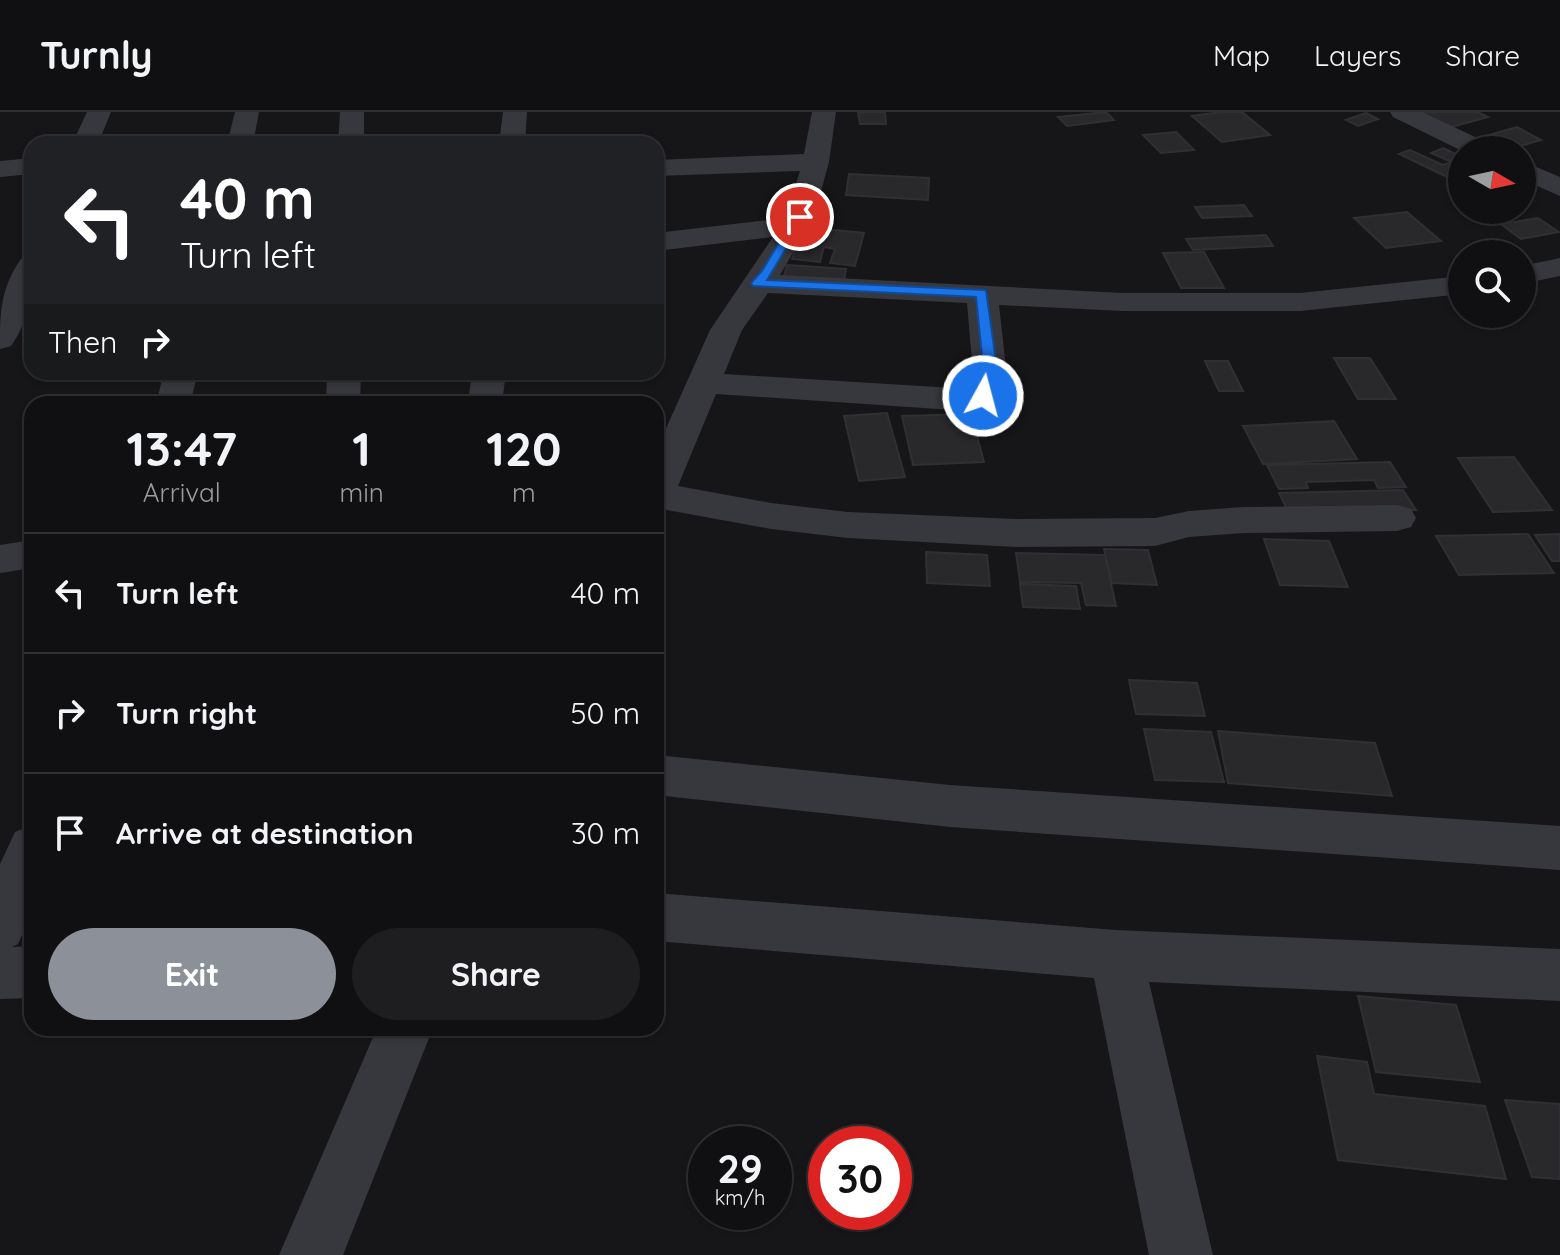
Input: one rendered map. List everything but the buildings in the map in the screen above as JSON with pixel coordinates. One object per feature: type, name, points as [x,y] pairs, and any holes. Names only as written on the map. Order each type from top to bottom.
[{"type":"street","points":[[88,136],[99,112]]},
{"type":"street","points":[[242,136],[247,112]]},
{"type":"street","points":[[351,136],[352,112]]},
{"type":"street","points":[[513,136],[515,112]]},
{"type":"street","points":[[664,475],[726,330],[794,226],[816,162],[824,112]]},
{"type":"street","points":[[1402,112],[1452,136]]},
{"type":"street","points":[[664,168],[816,162]]},
{"type":"street","points":[[0,169],[24,167]]},
{"type":"street","points":[[1536,176],[1560,188]]},
{"type":"street","points":[[664,241],[794,226]]},
{"type":"street","points":[[1536,272],[1560,267]]},
{"type":"street","points":[[757,283],[1123,302],[1300,302],[1448,286]]},
{"type":"street","points":[[11,321],[24,286]]},
{"type":"street","points":[[703,383],[953,399],[983,396],[991,386],[991,375],[982,293]]},
{"type":"street","points":[[664,493],[771,516],[848,525],[1016,533],[1155,532],[1189,524],[1244,520],[1397,518]]},
{"type":"street","points":[[0,559],[24,555]]},
{"type":"street","points":[[664,776],[950,806],[1560,848]]},
{"type":"street","points":[[0,927],[24,867]]},
{"type":"street","points":[[664,918],[1116,955],[1560,975]]},
{"type":"street","points":[[1116,955],[1181,1255]]},
{"type":"street","points":[[0,973],[24,972]]},
{"type":"street","points":[[311,1255],[402,1036]]},
{"type":"route","points":[[800,217],[757,283],[982,293],[991,375],[991,386],[983,396]]}]
